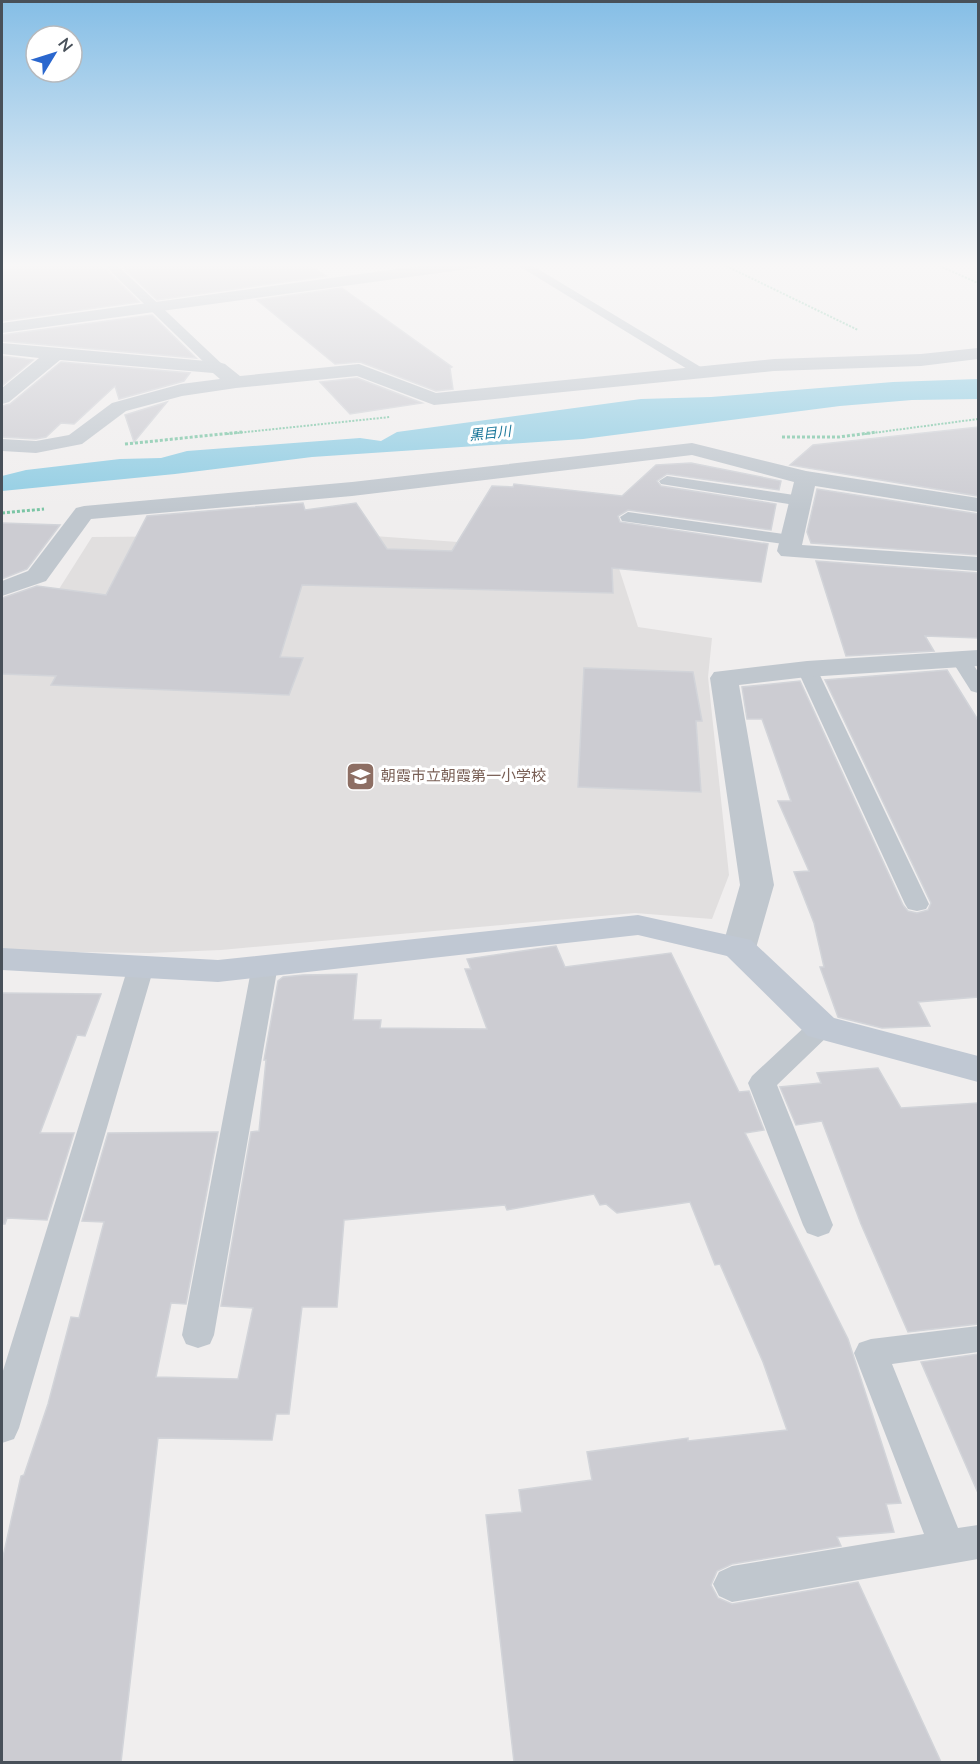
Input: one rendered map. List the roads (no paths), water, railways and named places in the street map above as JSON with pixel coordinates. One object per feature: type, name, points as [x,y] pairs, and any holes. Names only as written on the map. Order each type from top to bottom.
[{"type":"street","points":[[2,349],[218,368],[334,363],[434,399],[774,365],[921,360],[978,354]]},
{"type":"street","points":[[2,398],[54,355]]},
{"type":"street","points":[[218,368],[236,382]]},
{"type":"street","points":[[2,445],[36,447],[75,440],[119,407],[181,390],[358,370]]},
{"type":"street","points":[[2,589],[37,576],[84,513],[352,489],[692,449],[803,490],[978,505]]},
{"type":"street","points":[[803,490],[789,551],[978,564]]},
{"type":"street","points":[[739,948],[757,885],[724,678],[807,669],[970,659]]},
{"type":"street","points":[[2,959],[218,971],[638,925],[739,948],[821,1027],[978,1069]]},
{"type":"lane","points":[[194,345],[218,368]]},
{"type":"lane","points":[[657,345],[702,372]]},
{"type":"lane","points":[[667,481],[803,490]]},
{"type":"lane","points":[[628,518],[791,540]]},
{"type":"lane","points":[[970,659],[978,687]]},
{"type":"lane","points":[[807,669],[917,904]]},
{"type":"lane","points":[[198,1335],[265,965]]},
{"type":"lane","points":[[2,1428],[141,967]]},
{"type":"lane","points":[[818,1225],[762,1083],[821,1027]]},
{"type":"lane","points":[[732,1584],[962,1544],[871,1353],[978,1339]]},
{"type":"water","name":"黒目川","points":[[978,379],[978,399],[912,400],[840,406],[583,439],[312,457],[175,474],[2,491],[2,476],[26,470],[120,459],[161,458],[187,451],[360,438],[381,441],[397,432],[641,399],[711,397],[893,382]]},
{"type":"place","name":"朝霞市立朝霞第一小学校","points":[[360,776]]}]
